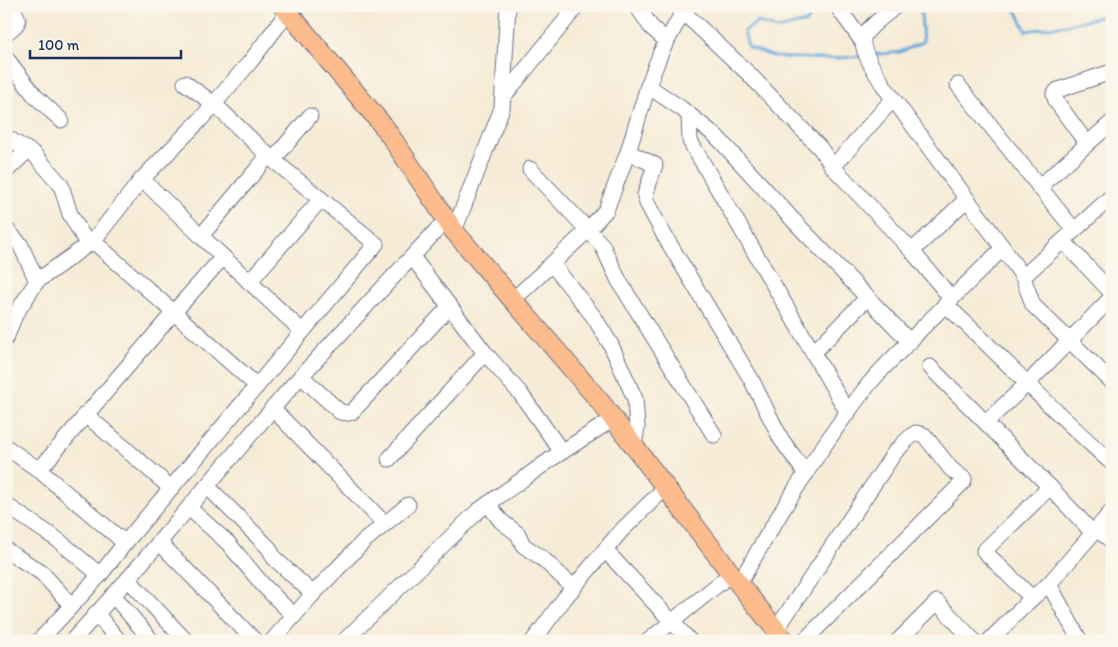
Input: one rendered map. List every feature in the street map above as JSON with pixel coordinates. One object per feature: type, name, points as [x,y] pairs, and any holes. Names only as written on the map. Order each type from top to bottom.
[{"type":"main road","points":[[286,9],[386,128],[450,226],[613,419],[780,636]]},
{"type":"street","points":[[6,33],[18,24],[19,21],[19,18],[10,6]]},
{"type":"street","points":[[76,639],[96,613],[189,508],[272,408],[363,309],[413,258],[450,226],[502,108],[508,6]]},
{"type":"street","points":[[504,96],[573,12],[574,6]]},
{"type":"street","points":[[637,6],[651,27],[667,41]]},
{"type":"street","points":[[837,6],[863,43],[870,63],[893,99],[1023,277],[1033,305],[1112,382]]},
{"type":"street","points":[[863,43],[867,32],[896,6]]},
{"type":"street","points":[[513,300],[588,230],[606,210],[628,152],[648,86],[667,41],[684,8],[820,148],[833,167],[912,251],[948,301],[1071,427],[1112,463]]},
{"type":"street","points":[[6,338],[15,315],[37,281],[91,243],[142,179],[200,120],[250,62],[286,9]]},
{"type":"street","points":[[6,58],[35,96],[61,120]]},
{"type":"street","points":[[1087,144],[1056,101],[1054,94],[1058,90],[1108,73]]},
{"type":"street","points":[[39,641],[100,575],[170,488],[376,244],[270,158],[214,104],[186,83]]},
{"type":"street","points":[[958,85],[1039,187],[1068,236],[1112,293]]},
{"type":"street","points":[[648,86],[689,114],[716,136],[793,220],[910,342]]},
{"type":"street","points":[[833,167],[893,99]]},
{"type":"street","points":[[689,114],[690,141],[848,413]]},
{"type":"street","points":[[201,236],[310,116]]},
{"type":"street","points":[[1039,187],[1112,122]]},
{"type":"street","points":[[6,137],[34,154],[61,186],[70,214],[91,243],[174,312],[257,386]]},
{"type":"street","points":[[6,171],[28,150]]},
{"type":"street","points":[[628,152],[655,165],[645,195],[647,203],[664,235],[752,379],[781,439],[806,474]]},
{"type":"street","points":[[530,169],[602,245],[619,281],[703,414],[714,435]]},
{"type":"street","points":[[142,179],[302,332]]},
{"type":"street","points":[[249,282],[321,199]]},
{"type":"street","points":[[912,251],[967,199]]},
{"type":"street","points":[[1023,277],[1068,236],[1108,206]]},
{"type":"street","points":[[6,229],[20,244],[37,281]]},
{"type":"street","points":[[648,641],[672,622],[735,579],[870,382],[948,301],[1003,248]]},
{"type":"street","points":[[39,470],[85,414],[223,257]]},
{"type":"street","points":[[413,258],[485,353],[520,393],[562,452]]},
{"type":"street","points":[[552,264],[594,317],[612,345],[635,399],[637,427],[634,446]]},
{"type":"street","points":[[813,353],[868,297]]},
{"type":"street","points":[[986,422],[1028,383],[1112,297]]},
{"type":"street","points":[[301,376],[340,412],[348,414],[352,412],[450,306]]},
{"type":"street","points":[[389,459],[485,353]]},
{"type":"street","points":[[930,367],[1094,531],[1112,541]]},
{"type":"street","points":[[272,408],[385,524]]},
{"type":"street","points":[[85,414],[170,488]]},
{"type":"street","points":[[344,641],[478,511],[613,419]]},
{"type":"street","points":[[780,636],[895,452],[916,433],[924,435],[951,469],[964,479],[963,482],[804,641]]},
{"type":"street","points":[[6,447],[39,470],[126,543]]},
{"type":"street","points":[[207,486],[269,548],[274,558],[313,594]]},
{"type":"street","points":[[1032,598],[984,551],[1050,487]]},
{"type":"street","points":[[533,641],[620,532],[665,488]]},
{"type":"street","points":[[488,504],[501,522],[518,534],[524,545],[543,559],[574,588]]},
{"type":"street","points":[[6,505],[58,540],[100,575]]},
{"type":"street","points":[[272,641],[313,594],[363,542],[408,505]]},
{"type":"street","points":[[189,508],[228,543],[263,585],[294,616]]},
{"type":"street","points":[[990,640],[1032,598],[1049,584],[1112,511]]},
{"type":"street","points":[[159,542],[254,641]]},
{"type":"street","points":[[6,550],[42,573],[71,605]]},
{"type":"street","points":[[605,550],[690,641]]},
{"type":"street","points":[[128,579],[186,641]]},
{"type":"street","points":[[1049,584],[1080,641]]},
{"type":"street","points":[[113,595],[152,641]]},
{"type":"street","points":[[898,641],[937,602],[974,641]]},
{"type":"street","points":[[96,613],[119,641]]},
{"type":"waterway","points":[[812,6],[815,9],[807,22],[777,29],[758,22],[744,31],[748,47],[775,57],[827,59],[863,56]]},
{"type":"waterway","points":[[871,55],[900,52],[923,42],[921,13],[927,6]]},
{"type":"waterway","points":[[1014,6],[1026,31],[1066,25],[1112,14]]}]
